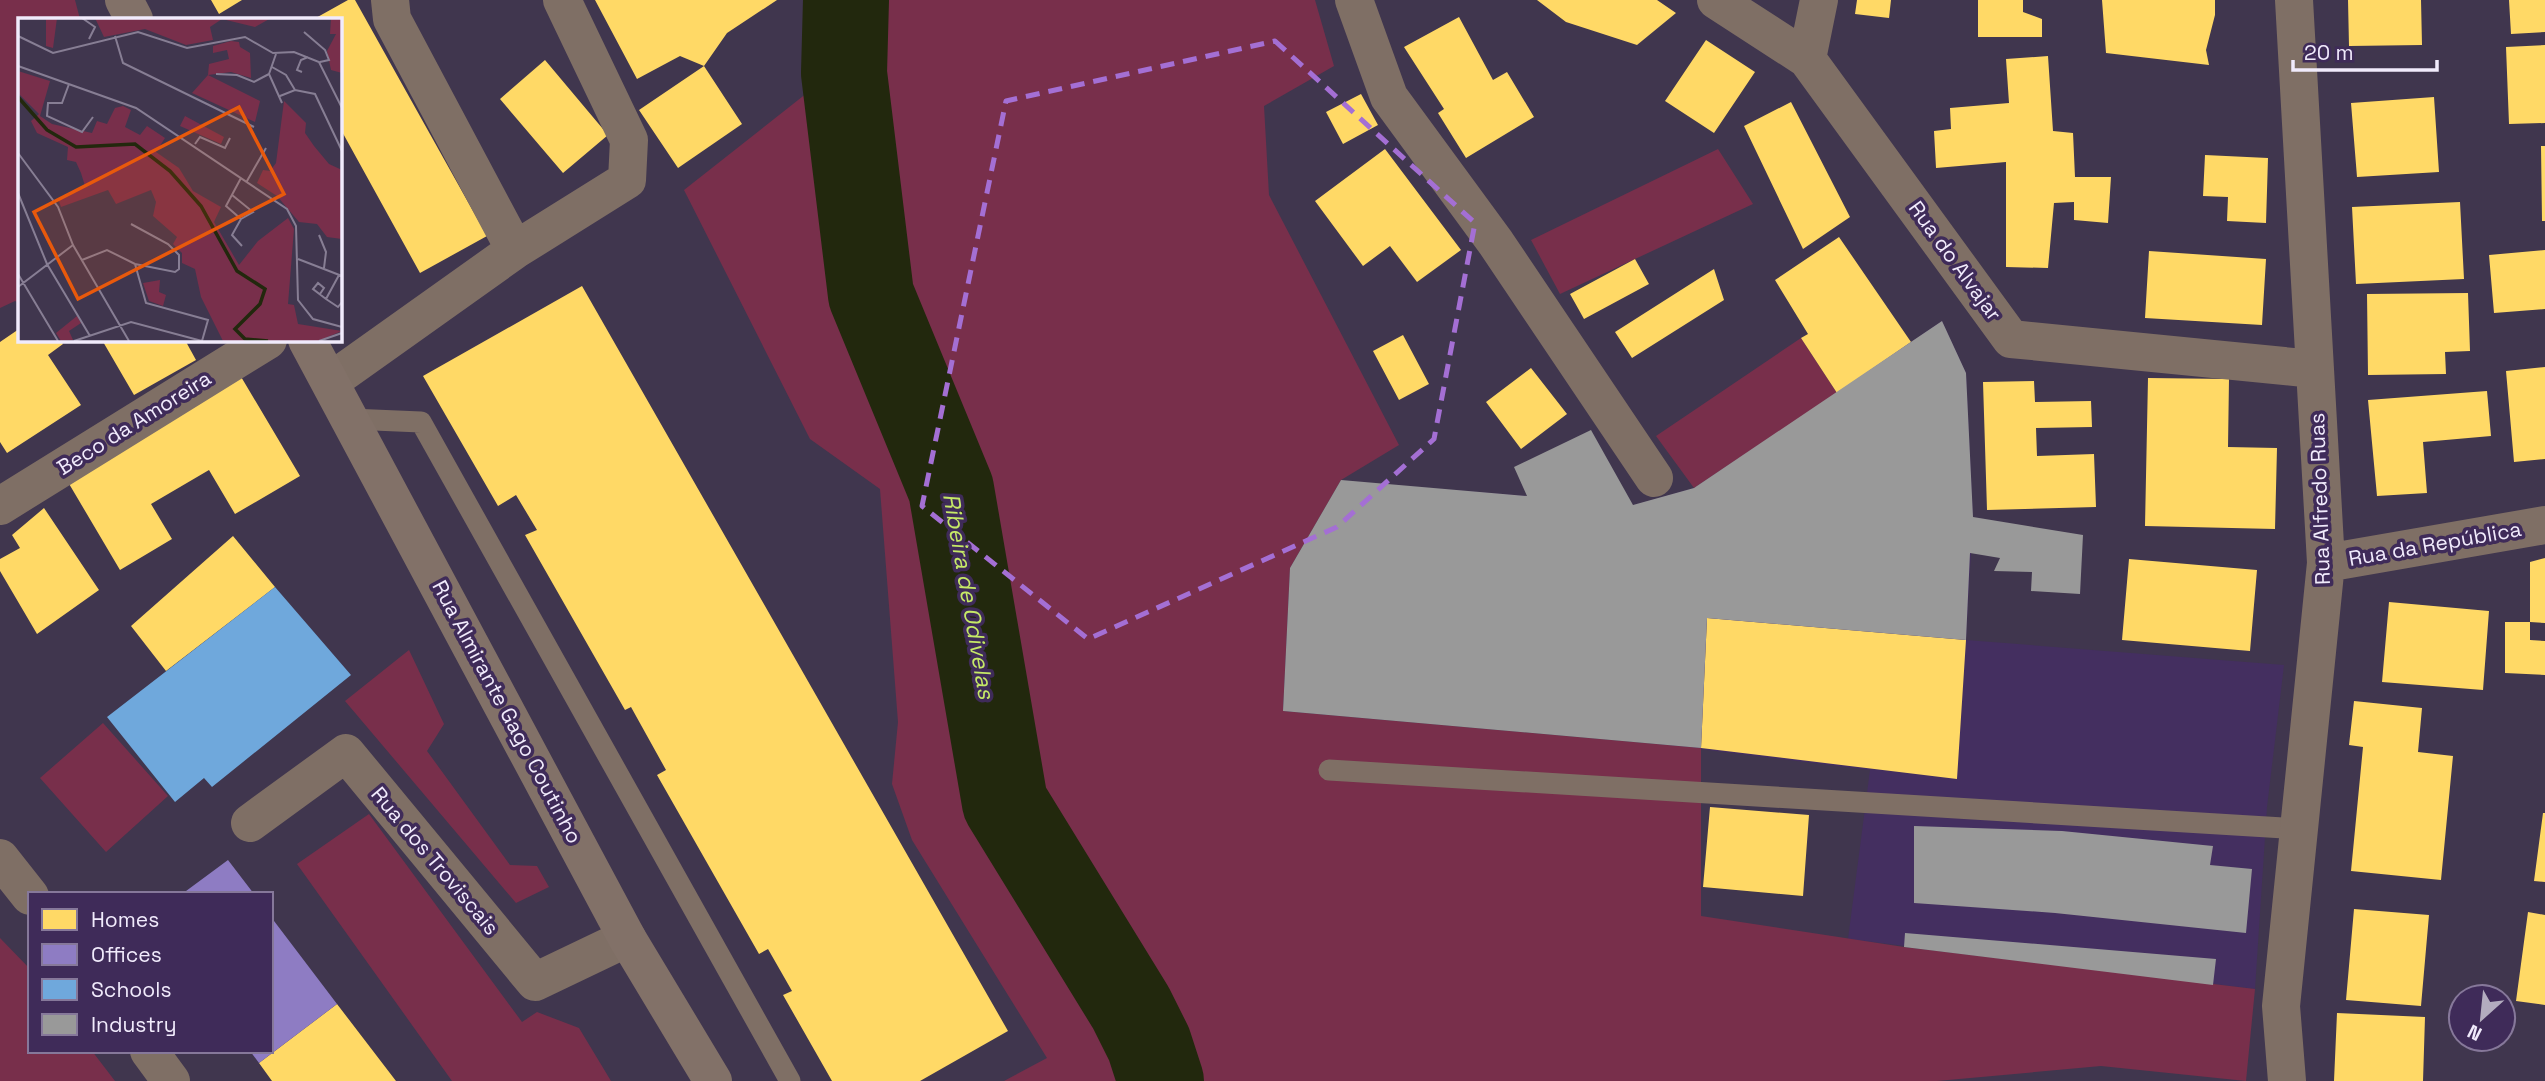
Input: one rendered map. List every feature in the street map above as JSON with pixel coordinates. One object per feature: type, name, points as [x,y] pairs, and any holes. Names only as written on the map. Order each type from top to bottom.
[{"type":"main road","points":[[124,0],[133,18]]},
{"type":"main road","name":"Rua Almirante Gago Coutinho","points":[[308,341],[627,938],[713,1081]]},
{"type":"street","points":[[390,0],[392,19],[515,250]]},
{"type":"street","points":[[331,381],[515,250],[627,180],[629,140],[562,0]]},
{"type":"street","points":[[1354,0],[1389,97],[1496,243],[1654,478]]},
{"type":"street","name":"Rua do Alvajar","points":[[1716,0],[1807,59],[2011,338],[2314,369]]},
{"type":"street","points":[[1807,59],[1819,0]]},
{"type":"street","name":"Rua Alfredo Ruas","points":[[2287,1081],[2281,1006],[2326,563],[2294,0]]},
{"type":"street","name":"Beco da Amoreira","points":[[0,506],[266,341]]},
{"type":"street","name":"Rua da República","points":[[2326,563],[2545,525]]},
{"type":"street","name":"Rua dos Troviscais","points":[[250,823],[346,753],[535,982],[627,938]]},
{"type":"street","points":[[0,858],[28,893]]},
{"type":"street","points":[[151,1053],[172,1081]]},
{"type":"lane","points":[[350,418],[421,422],[790,1081]]},
{"type":"lane","points":[[1329,770],[2301,829]]},
{"type":"highlighted area","points":[[1275,41],[1475,223],[1434,439],[1337,527],[1088,639],[922,506],[1006,101]]},
{"type":"shaded area","points":[[0,0],[75,0],[80,18],[18,18],[18,302],[15,301],[0,308]]},
{"type":"shaded area","points":[[824,0],[1315,0],[1334,66],[1264,106],[1269,195],[1399,445],[1341,480],[1290,568],[1283,711],[1701,748],[1701,916],[1904,947],[2255,989],[2246,1081],[2101,1066],[1937,1081],[1004,1081],[1047,1058],[912,840],[892,784],[898,722],[880,489],[810,439],[684,190],[826,78]]},
{"type":"shaded area","points":[[1718,149],[1753,204],[1560,294],[1531,240]]},
{"type":"shaded area","points":[[1942,321],[1966,373],[1973,517],[1966,640],[2284,665],[2267,807],[2255,989],[1848,939],[1870,770],[1618,739],[1283,711],[1290,568],[1392,485],[1634,505],[1694,488]]},
{"type":"shaded area","points":[[1801,338],[1837,393],[1694,488],[1656,436]]},
{"type":"shaded area","points":[[409,650],[444,724],[427,751],[510,865],[537,866],[549,887],[516,903],[345,701]]},
{"type":"shaded area","points":[[103,723],[168,796],[106,852],[40,778]]},
{"type":"shaded area","points":[[369,814],[522,1022],[537,1012],[579,1028],[611,1081],[452,1081],[297,864]]},
{"type":"shaded area","points":[[0,938],[28,967],[28,1053],[94,1053],[115,1081],[0,1081]]},
{"type":"building: Homes","points":[[211,0],[242,0],[219,14]]},
{"type":"building: Homes","points":[[348,0],[355,0],[487,236],[420,273],[341,130],[341,18],[316,18]]},
{"type":"building: Homes","points":[[595,0],[777,0],[727,33],[704,66],[680,56],[637,79]]},
{"type":"building: Homes","points":[[1537,0],[1657,0],[1676,13],[1637,45],[1566,22]]},
{"type":"building: Homes","points":[[1857,0],[1891,0],[1889,18],[1855,14]]},
{"type":"building: Homes","points":[[1978,0],[2023,0],[2023,12],[2042,19],[2042,37],[1978,37]]},
{"type":"building: Homes","points":[[2102,0],[2215,0],[2215,15],[2206,50],[2209,65],[2106,53]]},
{"type":"building: Homes","points":[[2348,0],[2421,0],[2422,45],[2349,46]]},
{"type":"building: Homes","points":[[2509,0],[2545,0],[2545,32],[2511,34]]},
{"type":"building: Homes","points":[[1459,17],[1493,80],[1507,72],[1534,117],[1466,158],[1438,113],[1444,109],[1404,47]]},
{"type":"building: Homes","points":[[1706,40],[1755,72],[1714,133],[1665,101]]},
{"type":"building: Homes","points":[[2545,45],[2545,123],[2509,124],[2506,47]]},
{"type":"building: Homes","points":[[2048,56],[2053,131],[2073,133],[2075,177],[2111,177],[2108,223],[2074,220],[2074,202],[2054,203],[2048,268],[2006,267],[2006,162],[1936,168],[1934,131],[1951,129],[1950,108],[2009,103],[2006,59]]},
{"type":"building: Homes","points":[[545,60],[608,135],[563,173],[500,99]]},
{"type":"building: Homes","points":[[704,66],[742,124],[678,168],[639,110]]},
{"type":"building: Homes","points":[[1361,94],[1378,125],[1343,144],[1326,112]]},
{"type":"building: Homes","points":[[2434,97],[2439,172],[2357,177],[2351,103]]},
{"type":"building: Homes","points":[[1791,102],[1850,217],[1803,249],[1744,126]]},
{"type":"building: Homes","points":[[2541,146],[2545,146],[2545,221],[2542,221]]},
{"type":"building: Homes","points":[[1385,149],[1461,250],[1417,282],[1390,246],[1363,266],[1315,201]]},
{"type":"building: Homes","points":[[2205,155],[2268,158],[2266,223],[2227,221],[2228,197],[2203,196]]},
{"type":"building: Homes","points":[[2460,202],[2464,279],[2356,284],[2352,207]]},
{"type":"building: Homes","points":[[1839,237],[1911,342],[1837,393],[1801,338],[1808,334],[1775,280]]},
{"type":"building: Homes","points":[[2545,250],[2545,309],[2494,313],[2489,255]]},
{"type":"building: Homes","points":[[2149,251],[2266,259],[2262,325],[2145,318]]},
{"type":"building: Homes","points":[[1635,259],[1649,284],[1584,319],[1570,294]]},
{"type":"building: Homes","points":[[1714,269],[1724,300],[1632,358],[1615,332]]},
{"type":"building: Homes","points":[[582,286],[1008,1031],[920,1081],[832,1081],[783,995],[792,991],[768,949],[759,954],[657,775],[666,770],[631,707],[625,710],[525,535],[537,530],[516,495],[498,506],[423,376]]},
{"type":"building: Homes","points":[[2468,293],[2470,351],[2445,352],[2446,374],[2368,375],[2367,294]]},
{"type":"building: Homes","points":[[18,330],[18,341],[61,341],[63,344],[48,355],[81,405],[7,453],[0,442],[0,342]]},
{"type":"building: Homes","points":[[1403,335],[1429,384],[1399,400],[1373,351]]},
{"type":"building: Homes","points":[[103,341],[186,341],[196,360],[134,395]]},
{"type":"building: Homes","points":[[2545,367],[2545,459],[2514,462],[2506,371]]},
{"type":"building: Homes","points":[[1531,368],[1567,414],[1521,449],[1486,402]]},
{"type":"building: Homes","points":[[240,375],[300,476],[235,514],[209,470],[151,504],[172,539],[120,570],[65,477]]},
{"type":"building: Homes","points":[[2148,378],[2229,379],[2228,447],[2277,448],[2275,529],[2145,526]]},
{"type":"building: Homes","points":[[2034,381],[2035,402],[2091,401],[2092,427],[2036,428],[2037,456],[2094,454],[2096,507],[1987,510],[1983,382]]},
{"type":"building: Homes","points":[[2487,391],[2491,436],[2423,442],[2427,493],[2377,496],[2368,400]]},
{"type":"building: Homes","points":[[44,508],[99,590],[37,634],[0,571],[0,559],[20,548],[12,535]]},
{"type":"building: Homes","points":[[233,536],[275,587],[166,671],[131,626]]},
{"type":"building: Homes","points":[[2545,558],[2545,623],[2530,622],[2530,562]]},
{"type":"building: Homes","points":[[2129,559],[2257,570],[2250,651],[2122,640]]},
{"type":"building: Homes","points":[[2389,602],[2489,611],[2483,690],[2382,682]]},
{"type":"building: Homes","points":[[1707,618],[1966,640],[1957,779],[1701,748]]},
{"type":"building: Homes","points":[[2505,622],[2530,622],[2530,640],[2545,641],[2545,675],[2505,673]]},
{"type":"building: Homes","points":[[2354,701],[2422,708],[2418,752],[2453,756],[2441,880],[2351,871],[2363,747],[2349,745]]},
{"type":"building: Homes","points":[[1710,807],[1809,815],[1803,896],[1703,887]]},
{"type":"building: Homes","points":[[2545,813],[2545,882],[2534,881]]},
{"type":"building: Homes","points":[[2354,909],[2429,915],[2421,1006],[2346,1000]]},
{"type":"building: Homes","points":[[2528,912],[2545,915],[2545,1005],[2517,1001]]},
{"type":"building: Homes","points":[[337,1004],[396,1081],[272,1081],[259,1063]]},
{"type":"building: Homes","points":[[2337,1013],[2425,1017],[2423,1081],[2334,1081]]},
{"type":"building: Offices","points":[[228,860],[252,892],[185,892]]},
{"type":"building: Offices","points":[[273,920],[337,1004],[273,1052]]},
{"type":"building: Offices","points":[[252,1053],[272,1053],[259,1063]]},
{"type":"building: Schools","points":[[275,587],[351,675],[212,787],[204,778],[175,802],[107,717]]},
{"type":"building: Industry","points":[[1942,321],[1966,373],[1973,517],[2083,535],[2080,594],[2031,591],[2032,572],[1994,571],[2000,558],[1970,553],[1966,640],[1707,618],[1701,748],[1283,711],[1290,568],[1341,480],[1527,496],[1514,467],[1591,430],[1633,505],[1694,488]]},
{"type":"building: Industry","points":[[1914,826],[2062,831],[2213,846],[2210,865],[2252,869],[2246,933],[2055,913],[1914,903]]},
{"type":"building: Industry","points":[[1905,933],[2216,959],[2213,985],[1904,947]]},
{"type":"waterway","name":"Ribeira de Odivelas","points":[[846,0],[844,73],[871,295],[951,489],[1005,803],[1131,1008],[1149,1044],[1161,1081]]}]
